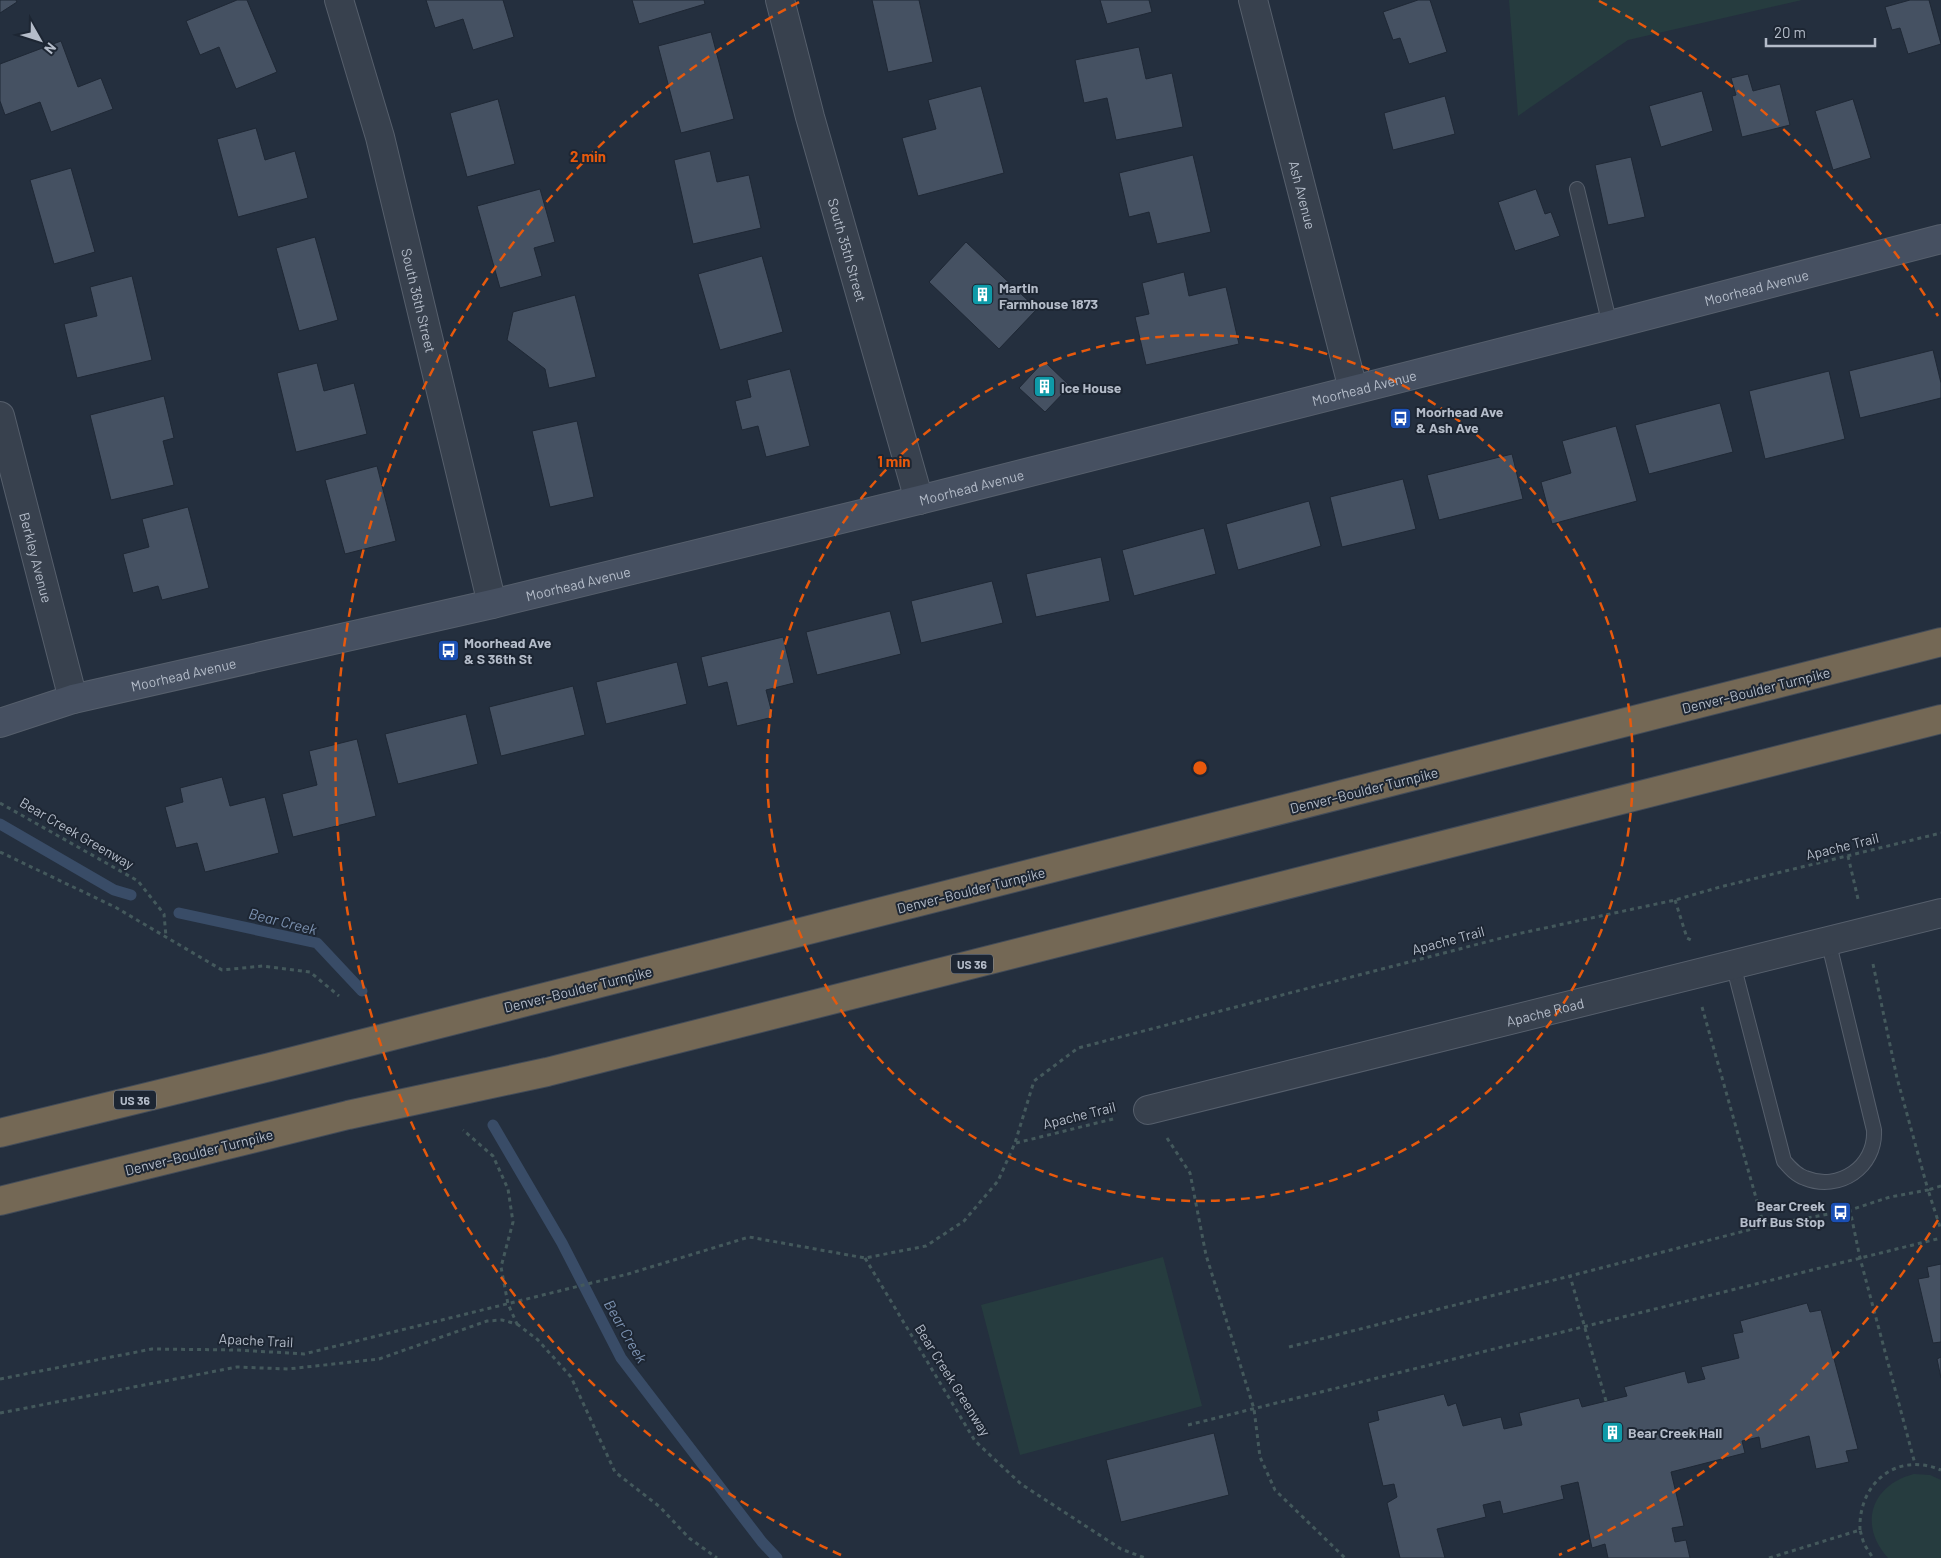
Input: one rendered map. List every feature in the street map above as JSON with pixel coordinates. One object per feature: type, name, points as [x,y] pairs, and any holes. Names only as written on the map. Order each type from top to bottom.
[{"type":"highway","name":"Denver–Boulder Turnpike","points":[[0,1133],[280,1065],[1941,642]]},
{"type":"highway","name":"Denver–Boulder Turnpike","points":[[0,1201],[348,1115],[556,1069],[1941,719]]},
{"type":"street","name":"South 36th Street","points":[[339,0],[380,137],[492,604]]},
{"type":"street","name":"South 35th Street","points":[[780,0],[813,127],[919,500]]},
{"type":"street","name":"Ash Avenue","points":[[1253,0],[1353,389]]},
{"type":"street","name":"Moorhead Avenue","points":[[0,723],[73,699],[492,604],[919,500],[1941,239]]},
{"type":"street","name":"Berkley Avenue","points":[[0,416],[73,699]]},
{"type":"street","name":"Apache Road","points":[[1148,1110],[1941,913]]},
{"type":"lane","points":[[1577,189],[1610,325]]},
{"type":"lane","points":[[1733,964],[1784,1161],[1804,1178],[1817,1181],[1838,1179],[1856,1171],[1867,1160],[1875,1141],[1874,1130],[1828,940]]},
{"type":"path","name":"Bear Creek Greenway","points":[[0,803],[138,881],[164,914],[166,937]]},
{"type":"path","name":"Apache Trail","points":[[0,1379],[152,1349],[238,1350],[304,1354],[628,1274],[749,1236],[866,1258],[926,1246],[964,1221],[998,1181],[1015,1143],[1034,1081],[1078,1048],[1517,934],[1675,900],[1941,833]]},
{"type":"path","points":[[0,852],[115,907],[222,970],[263,966],[310,972],[340,996]]},
{"type":"path","points":[[1148,1110],[1190,1173],[1206,1254],[1254,1409],[1260,1457],[1275,1490],[1345,1558]]},
{"type":"path","name":"Apache Trail","points":[[1015,1143],[1148,1110]]},
{"type":"path","points":[[463,1130],[493,1156],[508,1190],[513,1222],[501,1266],[508,1304],[517,1324]]},
{"type":"path","points":[[1941,1186],[1928,1190],[1941,1230]]},
{"type":"path","points":[[1289,1347],[1764,1226]]},
{"type":"path","points":[[1188,1425],[1941,1238]]},
{"type":"path","name":"Bear Creek Greenway","points":[[866,1258],[975,1441],[1021,1484],[1121,1549],[1145,1558]]},
{"type":"path","points":[[1860,1258],[1915,1464]]},
{"type":"path","points":[[1570,1276],[1606,1401]]},
{"type":"path","points":[[0,1413],[237,1367],[288,1369],[379,1359],[487,1321],[502,1320],[517,1324],[538,1340],[571,1377],[615,1472],[660,1507],[689,1538],[717,1558]]},
{"type":"path","points":[[1873,1558],[1864,1544],[1860,1530],[1862,1504],[1874,1483],[1899,1466],[1915,1464],[1941,1470]]},
{"type":"path","points":[[1769,1558],[1860,1530]]},
{"type":"green space","points":[[1509,0],[1802,0],[1628,40],[1518,116]]},
{"type":"green space","points":[[1163,1257],[1202,1406],[1020,1455],[981,1305]]},
{"type":"green space","points":[[1914,1474],[1930,1475],[1941,1480],[1941,1558],[1888,1558],[1873,1532],[1874,1508],[1879,1497],[1899,1479]]},
{"type":"building","points":[[0,0],[16,0],[17,2],[0,13]]},
{"type":"building","points":[[237,0],[247,0],[277,72],[236,89],[219,47],[200,55],[186,21]]},
{"type":"building","points":[[426,0],[503,0],[514,37],[473,50],[463,19],[435,28]]},
{"type":"building","points":[[632,0],[704,0],[705,4],[639,24]]},
{"type":"building","points":[[872,0],[919,0],[933,62],[888,72]]},
{"type":"building","points":[[1100,0],[1149,0],[1152,12],[1107,24]]},
{"type":"building","points":[[1418,0],[1430,0],[1447,52],[1409,64],[1400,38],[1393,40],[1383,12]]},
{"type":"building","points":[[1910,0],[1929,0],[1941,44],[1908,54],[1900,28],[1892,30],[1885,7]]},
{"type":"building","points":[[711,32],[734,119],[681,133],[658,46]]},
{"type":"building","points":[[61,41],[78,87],[101,78],[113,109],[51,132],[40,102],[5,115],[0,101],[0,64]]},
{"type":"building","points":[[1139,47],[1146,79],[1172,73],[1183,127],[1116,140],[1107,98],[1084,103],[1075,60]]},
{"type":"building","points":[[1748,74],[1753,91],[1780,84],[1790,125],[1742,137],[1732,96],[1736,95],[1731,78]]},
{"type":"building","points":[[981,86],[1004,173],[918,196],[902,138],[936,129],[928,100]]},
{"type":"building","points":[[1702,91],[1713,131],[1661,147],[1649,106]]},
{"type":"building","points":[[1445,96],[1455,134],[1393,150],[1384,113]]},
{"type":"building","points":[[498,99],[515,164],[467,177],[450,113]]},
{"type":"building","points":[[1853,99],[1871,158],[1833,170],[1815,111]]},
{"type":"building","points":[[256,128],[265,160],[295,151],[308,198],[238,217],[217,139]]},
{"type":"building","points":[[710,151],[717,182],[749,175],[761,228],[693,244],[674,160]]},
{"type":"building","points":[[1193,155],[1211,232],[1157,244],[1149,212],[1129,217],[1119,173]]},
{"type":"building","points":[[1631,157],[1645,217],[1608,225],[1595,165]]},
{"type":"building","points":[[71,168],[95,252],[54,264],[30,180]]},
{"type":"building","points":[[540,189],[555,242],[534,248],[542,276],[500,288],[477,206]]},
{"type":"building","points":[[1536,189],[1545,214],[1551,212],[1560,236],[1515,251],[1498,202]]},
{"type":"building","points":[[315,237],[338,320],[299,331],[276,248]]},
{"type":"building","name":"Martin Farmhouse 1873","points":[[966,242],[1037,309],[999,349],[929,282]]},
{"type":"building","points":[[762,256],[783,332],[720,350],[698,274]]},
{"type":"building","points":[[1184,272],[1189,296],[1226,287],[1239,344],[1146,365],[1135,317],[1149,314],[1142,283]]},
{"type":"building","points":[[132,276],[152,360],[77,378],[64,324],[97,316],[90,287]]},
{"type":"building","points":[[575,295],[596,377],[549,388],[545,369],[507,340],[513,312]]},
{"type":"building","points":[[1933,350],[1941,383],[1941,398],[1860,418],[1849,371]]},
{"type":"building","name":"Ice House","points":[[1044,361],[1070,386],[1045,412],[1019,388]]},
{"type":"building","points":[[317,363],[324,391],[354,383],[367,434],[296,452],[277,373]]},
{"type":"building","points":[[790,369],[810,446],[766,457],[758,426],[742,430],[735,401],[751,397],[747,380]]},
{"type":"building","points":[[1829,371],[1845,439],[1765,459],[1749,391]]},
{"type":"building","points":[[164,396],[174,438],[163,441],[174,485],[111,500],[90,415]]},
{"type":"building","points":[[1720,403],[1733,452],[1649,474],[1635,425]]},
{"type":"building","points":[[577,421],[594,497],[550,507],[532,431]]},
{"type":"building","points":[[1616,426],[1637,501],[1552,524],[1541,482],[1571,473],[1562,441]]},
{"type":"building","points":[[1512,454],[1523,499],[1439,520],[1427,475]]},
{"type":"building","points":[[377,466],[396,541],[345,554],[325,480]]},
{"type":"building","points":[[1403,479],[1416,529],[1342,547],[1330,497]]},
{"type":"building","points":[[1309,501],[1321,546],[1238,570],[1226,524]]},
{"type":"building","points":[[188,507],[209,588],[162,600],[158,586],[133,593],[123,554],[149,547],[142,519]]},
{"type":"building","points":[[1204,528],[1216,574],[1134,596],[1122,550]]},
{"type":"building","points":[[1101,557],[1110,601],[1036,617],[1026,574]]},
{"type":"building","points":[[992,581],[1003,623],[921,643],[911,601]]},
{"type":"building","points":[[890,611],[901,654],[817,675],[806,632]]},
{"type":"building","points":[[783,637],[794,683],[766,690],[773,717],[737,726],[727,682],[708,687],[701,657]]},
{"type":"building","points":[[677,662],[687,704],[606,724],[596,682]]},
{"type":"building","points":[[573,686],[585,735],[501,756],[489,707]]},
{"type":"building","points":[[466,714],[478,764],[398,784],[385,734]]},
{"type":"building","points":[[357,739],[376,816],[293,837],[282,794],[317,785],[309,751]]},
{"type":"building","points":[[222,777],[230,806],[265,797],[279,853],[205,872],[197,843],[176,848],[165,807],[183,802],[180,788]]},
{"type":"building","points":[[1941,1264],[1941,1342],[1933,1343],[1918,1279],[1929,1277],[1927,1267]]},
{"type":"building","name":"Bear Creek Hall","points":[[1807,1303],[1810,1312],[1821,1310],[1858,1449],[1846,1451],[1849,1462],[1816,1469],[1809,1436],[1761,1449],[1759,1437],[1742,1441],[1745,1453],[1671,1472],[1684,1526],[1672,1528],[1675,1542],[1686,1540],[1690,1558],[1608,1558],[1605,1544],[1592,1548],[1578,1482],[1561,1486],[1564,1499],[1503,1514],[1500,1501],[1483,1505],[1486,1517],[1437,1529],[1445,1558],[1400,1558],[1387,1503],[1397,1497],[1394,1484],[1383,1486],[1368,1423],[1379,1420],[1377,1411],[1444,1394],[1448,1406],[1456,1403],[1463,1426],[1501,1417],[1504,1429],[1522,1425],[1519,1413],[1579,1398],[1582,1407],[1627,1396],[1624,1387],[1685,1371],[1688,1383],[1705,1379],[1701,1367],[1739,1358],[1733,1334],[1743,1332],[1740,1321]]},
{"type":"building","points":[[1941,1357],[1941,1378],[1937,1359]]},
{"type":"building","points":[[1214,1433],[1229,1495],[1121,1522],[1106,1460]]},
{"type":"waterway","name":"Bear Creek","points":[[0,824],[114,890],[131,895]]},
{"type":"waterway","name":"Bear Creek","points":[[179,913],[317,943],[362,991]]},
{"type":"waterway","name":"Bear Creek","points":[[493,1125],[562,1243],[621,1358],[762,1542],[777,1558]]},
{"type":"place","name":"Martin Farmhouse 1873","points":[[983,295]]},
{"type":"place","name":"Ice House","points":[[1045,387]]},
{"type":"place","name":"Moorhead Ave & Ash Ave","points":[[1400,419]]},
{"type":"place","name":"Moorhead Ave & S 36th St","points":[[448,650]]},
{"type":"place","name":"Bear Creek Buff Bus Stop","points":[[1841,1213]]},
{"type":"place","name":"Bear Creek Hall","points":[[1612,1432]]}]
